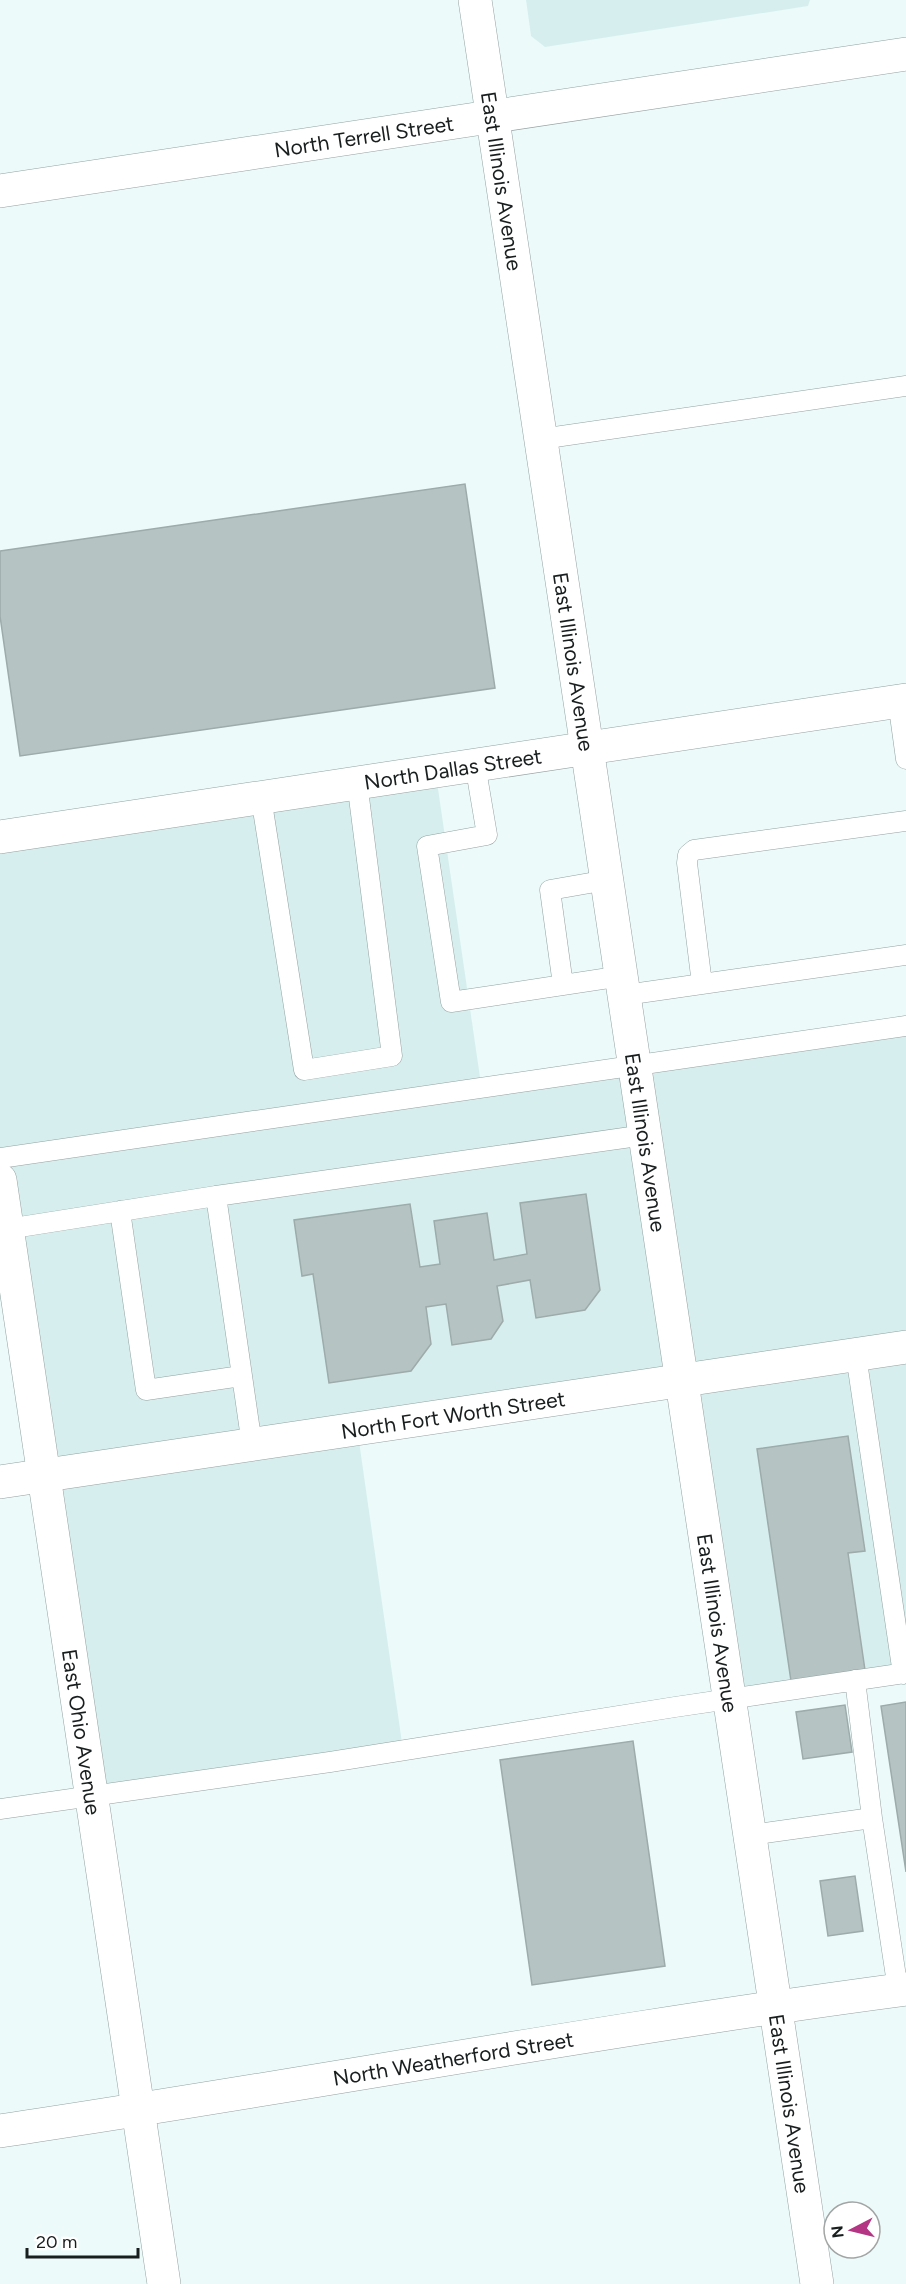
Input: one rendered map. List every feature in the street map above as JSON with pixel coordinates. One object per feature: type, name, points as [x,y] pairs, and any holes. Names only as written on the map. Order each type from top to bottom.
[{"type":"street","name":"East Illinois Avenue","points":[[475,0],[817,2284]]},
{"type":"street","name":"North Terrell Street","points":[[0,191],[906,54]]},
{"type":"street","name":"North Dallas Street","points":[[0,837],[902,701]]},
{"type":"street","name":"East Ohio Avenue","points":[[0,1180],[164,2284]]},
{"type":"street","name":"North Fort Worth Street","points":[[0,1482],[906,1347]]},
{"type":"street","name":"North Weatherford Street","points":[[0,2131],[776,2006],[902,1989]]},
{"type":"lane","points":[[541,439],[906,386]]},
{"type":"lane","points":[[902,701],[906,759]]},
{"type":"lane","points":[[475,764],[487,835],[427,846],[451,1002],[563,985],[702,984],[906,955]]},
{"type":"lane","points":[[261,797],[304,1070],[326,1067],[392,1056],[357,782]]},
{"type":"lane","points":[[702,984],[687,863],[688,855],[694,850],[906,821]]},
{"type":"lane","points":[[563,985],[550,890],[607,880]]},
{"type":"lane","points":[[0,1158],[906,1026]]},
{"type":"lane","points":[[7,1229],[216,1196],[645,1135]]},
{"type":"lane","points":[[216,1196],[252,1446]]},
{"type":"lane","points":[[120,1211],[146,1390],[242,1376]]},
{"type":"lane","points":[[0,1809],[330,1762],[730,1698],[905,1674],[855,1355]]},
{"type":"lane","points":[[855,1680],[872,1818],[902,1989]]},
{"type":"lane","points":[[750,1835],[872,1818]]},
{"type":"shaded area","points":[[526,0],[810,0],[808,6],[545,47],[531,36]]},
{"type":"shaded area","points":[[435,768],[481,1084],[906,1022],[906,1668],[726,1695],[678,1379],[357,1427],[402,1743],[86,1790],[0,1209],[0,832]]},
{"type":"building","points":[[465,484],[495,688],[20,756],[0,616],[0,551]]},
{"type":"building","points":[[586,1194],[600,1290],[585,1310],[536,1318],[530,1280],[497,1286],[503,1321],[491,1339],[452,1345],[446,1304],[426,1307],[431,1344],[411,1371],[329,1383],[313,1274],[302,1276],[294,1220],[410,1204],[420,1267],[440,1264],[434,1221],[487,1213],[494,1260],[527,1254],[520,1203]]},
{"type":"building","points":[[848,1436],[865,1551],[848,1553],[865,1670],[791,1681],[757,1449]]},
{"type":"building","points":[[906,1702],[906,1872],[881,1706]]},
{"type":"building","points":[[845,1705],[852,1752],[803,1759],[796,1712]]},
{"type":"building","points":[[633,1741],[665,1966],[532,1985],[500,1760]]},
{"type":"building","points":[[855,1876],[863,1931],[828,1936],[820,1881]]}]
